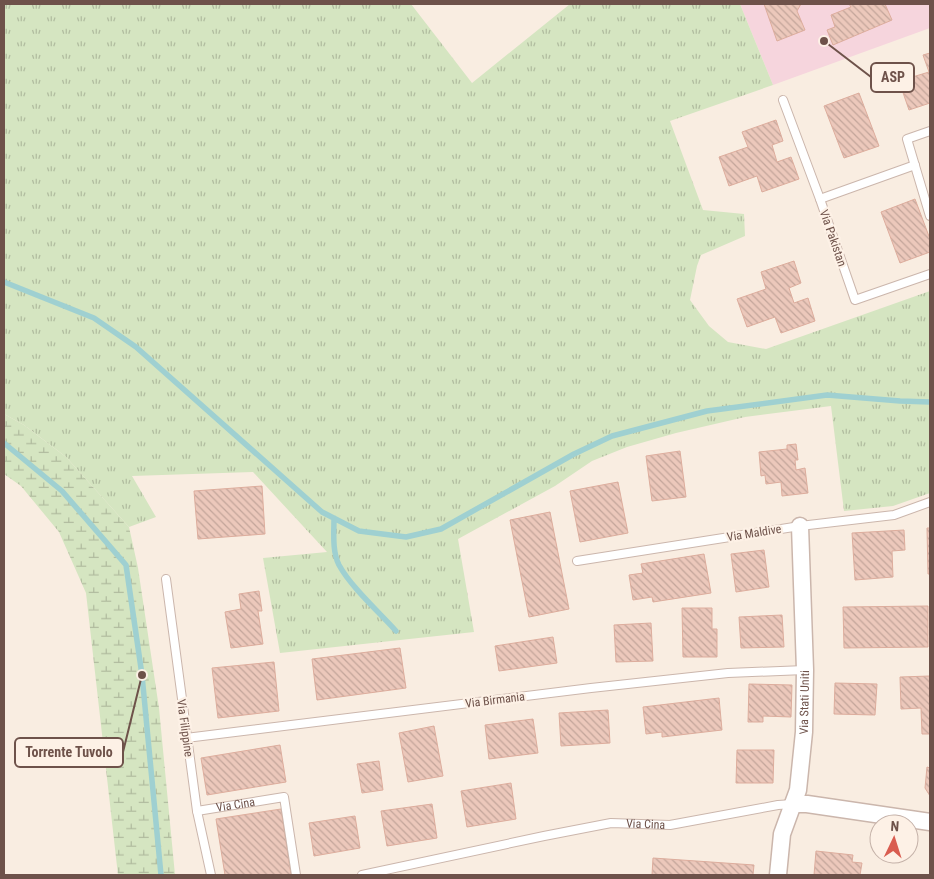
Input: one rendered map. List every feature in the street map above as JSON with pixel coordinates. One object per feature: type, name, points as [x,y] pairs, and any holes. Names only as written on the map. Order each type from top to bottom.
[{"type":"street","name":"Via Stati Uniti","points":[[778,875],[782,834],[798,790],[804,732],[805,670],[800,526]]},
{"type":"street","name":"Via Cina","points":[[794,804],[807,804],[930,822]]},
{"type":"lane","name":"Via Pakistan","points":[[783,100],[855,300],[930,274]]},
{"type":"lane","points":[[930,131],[907,139],[930,216]]},
{"type":"lane","points":[[820,199],[915,165]]},
{"type":"lane","name":"Via Maldive","points":[[576,561],[800,526],[894,515],[930,502]]},
{"type":"lane","name":"Via Filippine","points":[[166,579],[197,811],[211,875]]},
{"type":"lane","name":"Via Birmania","points":[[186,738],[591,688],[728,673],[805,670]]},
{"type":"lane","name":"Via Cina","points":[[197,811],[284,797],[296,875]]},
{"type":"lane","name":"Via Cina","points":[[362,875],[611,823],[670,825],[778,805],[794,804]]},
{"type":"shaded area","points":[[740,4],[930,4],[930,28],[773,85]]},
{"type":"green space","points":[[4,4],[411,4],[472,83],[570,4],[740,4],[773,85],[670,121],[703,210],[744,214],[745,236],[701,255],[690,300],[709,326],[728,342],[766,349],[930,291],[930,493],[893,506],[844,511],[831,406],[745,417],[676,433],[627,447],[592,461],[555,486],[458,539],[474,632],[280,653],[263,558],[327,552],[253,472],[132,476],[156,517],[129,527],[66,457],[24,425],[4,414]]},
{"type":"green space","points":[[4,414],[24,425],[66,457],[129,527],[138,568],[159,708],[175,875],[118,875],[86,593],[59,532],[21,486],[4,474]]},
{"type":"building","points":[[764,4],[801,4],[797,11],[805,30],[777,41]]},
{"type":"building","points":[[849,4],[885,4],[892,20],[833,45],[827,30],[835,27],[831,15],[851,7]]},
{"type":"building","points":[[930,53],[930,103],[909,110],[899,81],[929,72],[923,55]]},
{"type":"building","points":[[859,93],[879,146],[844,158],[824,106]]},
{"type":"building","points":[[776,120],[783,141],[772,145],[777,162],[791,157],[799,179],[762,192],[757,176],[729,186],[719,157],[748,147],[742,132]]},
{"type":"building","points":[[915,199],[930,239],[930,252],[900,263],[881,212]]},
{"type":"building","points":[[794,261],[801,283],[789,288],[794,303],[808,298],[815,321],[781,333],[775,317],[747,327],[737,299],[766,289],[761,272]]},
{"type":"building","points":[[796,444],[798,460],[795,460],[796,470],[805,468],[808,493],[782,496],[781,482],[766,484],[765,475],[761,476],[759,452],[787,449],[787,445]]},
{"type":"building","points":[[680,451],[686,497],[652,501],[646,456]]},
{"type":"building","points":[[618,482],[628,533],[580,542],[570,491]]},
{"type":"building","points":[[262,486],[265,534],[198,539],[194,491]]},
{"type":"building","points":[[550,512],[569,609],[529,617],[510,520]]},
{"type":"building","points":[[927,528],[930,528],[930,574],[928,574]]},
{"type":"building","points":[[904,530],[905,550],[892,551],[893,577],[855,580],[852,533]]},
{"type":"building","points":[[764,550],[769,587],[736,592],[731,554]]},
{"type":"building","points":[[704,554],[711,593],[653,602],[652,597],[633,600],[629,575],[643,573],[641,564]]},
{"type":"building","points":[[259,591],[262,611],[258,611],[263,644],[231,648],[225,612],[241,609],[239,594]]},
{"type":"building","points":[[928,606],[928,647],[844,648],[843,607]]},
{"type":"building","points":[[682,608],[712,608],[712,629],[717,629],[717,657],[683,657]]},
{"type":"building","points":[[782,615],[784,647],[741,648],[739,617]]},
{"type":"building","points":[[651,623],[653,661],[616,662],[614,625]]},
{"type":"building","points":[[553,637],[557,663],[499,671],[495,646]]},
{"type":"building","points":[[400,648],[406,688],[317,700],[312,659]]},
{"type":"building","points":[[274,662],[279,711],[218,718],[212,668]]},
{"type":"building","points":[[930,676],[930,734],[922,734],[921,708],[901,709],[900,677]]},
{"type":"building","points":[[835,683],[877,684],[875,715],[834,714]]},
{"type":"building","points":[[749,684],[792,685],[791,717],[763,716],[763,722],[748,722]]},
{"type":"building","points":[[719,698],[722,730],[662,737],[662,732],[646,734],[643,707]]},
{"type":"building","points":[[608,710],[610,743],[561,746],[559,713]]},
{"type":"building","points":[[533,719],[538,753],[489,759],[485,725]]},
{"type":"building","points":[[434,726],[443,776],[408,782],[399,733]]},
{"type":"building","points":[[280,745],[286,782],[207,795],[201,758]]},
{"type":"building","points":[[737,750],[774,750],[773,783],[736,783]]},
{"type":"building","points":[[379,761],[383,790],[362,793],[357,764]]},
{"type":"building","points":[[927,767],[930,768],[930,796],[925,788]]},
{"type":"building","points":[[511,783],[516,819],[467,827],[461,791]]},
{"type":"building","points":[[432,804],[437,838],[387,846],[381,811]]},
{"type":"building","points":[[281,809],[291,875],[225,875],[216,819]]},
{"type":"building","points":[[355,816],[360,848],[314,856],[309,823]]},
{"type":"building","points":[[816,851],[853,855],[852,862],[862,863],[860,875],[814,875]]},
{"type":"building","points":[[653,858],[754,865],[753,875],[652,875]]},
{"type":"waterway","points":[[4,282],[94,318],[136,347],[322,512],[359,531],[406,537],[441,529],[574,454],[612,436],[707,411],[827,395],[930,402]]},
{"type":"waterway","points":[[4,443],[62,491],[126,565],[142,675],[161,875]]},
{"type":"waterway","points":[[334,518],[334,548],[339,565],[358,591],[396,631]]},
{"type":"place","name":"ASP","points":[[824,41]]},
{"type":"place","name":"Torrente Tuvolo","points":[[142,675]]}]
